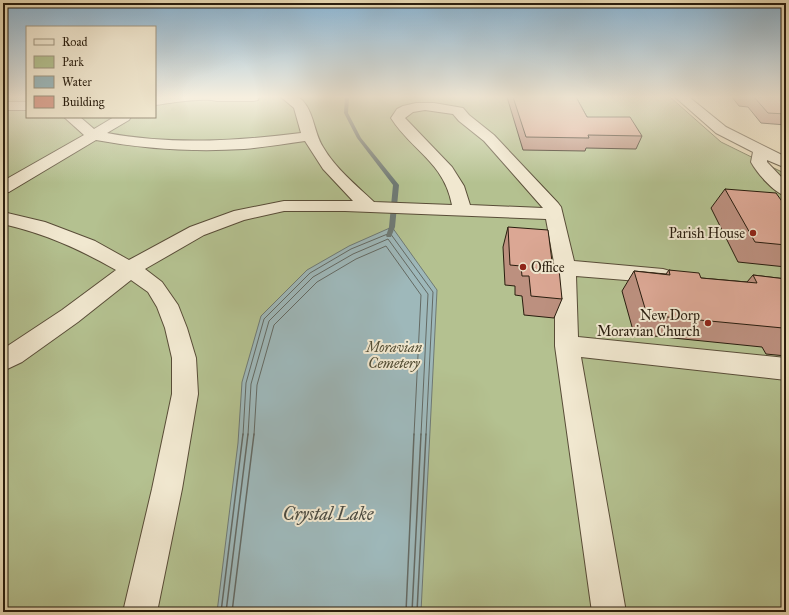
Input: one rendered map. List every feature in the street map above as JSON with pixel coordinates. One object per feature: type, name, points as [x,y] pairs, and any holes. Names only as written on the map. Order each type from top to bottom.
[{"type":"street","points":[[82,126],[93,135],[118,140],[194,146],[245,144],[310,136]]},
{"type":"street","points":[[3,188],[109,126]]},
{"type":"street","points":[[307,126],[310,136],[319,154],[339,176],[374,207]]},
{"type":"street","points":[[404,126],[452,178],[456,186],[462,210]]},
{"type":"street","points":[[474,126],[489,138],[513,162],[552,207],[554,214],[565,268],[567,346],[608,612]]},
{"type":"street","points":[[716,126],[721,130],[786,163]]},
{"type":"street","points":[[761,151],[759,162],[763,169],[786,191]]},
{"type":"street","points":[[3,361],[70,316],[142,261],[197,231],[240,215],[284,206],[412,208],[554,214]]},
{"type":"street","points":[[3,218],[38,226],[80,243],[131,270],[155,287],[167,305],[176,328],[182,351],[185,373],[185,394],[167,489],[140,612]]},
{"type":"street","points":[[565,268],[684,277]]},
{"type":"street","points":[[567,346],[786,369]]},
{"type":"green space","name":"Moravian Cemetery","points":[[3,126],[703,126],[721,142],[786,174],[786,612],[3,612]]},
{"type":"water","name":"Crystal Lake","points":[[392,227],[437,290],[421,612],[217,612],[238,443],[242,382],[261,316],[307,270],[349,246]]},
{"type":"building","points":[[522,126],[635,126],[642,136],[588,135],[589,138],[526,137]]},
{"type":"building","points":[[725,189],[776,193],[786,207],[786,245],[755,242]]},
{"type":"building","points":[[508,227],[548,230],[553,269],[559,269],[562,299],[531,296],[529,276],[522,276],[521,266],[510,265]]},
{"type":"building","points":[[669,270],[699,273],[701,278],[757,283],[753,275],[786,279],[786,333],[783,328],[647,315],[634,271],[670,275]]},
{"type":"waterway","points":[[353,126],[359,138],[396,185],[392,227],[389,236]]},
{"type":"place","name":"Parish House","points":[[753,233]]},
{"type":"place","name":"Office","points":[[523,267]]},
{"type":"place","name":"New Dorp Moravian Church","points":[[708,323]]}]
